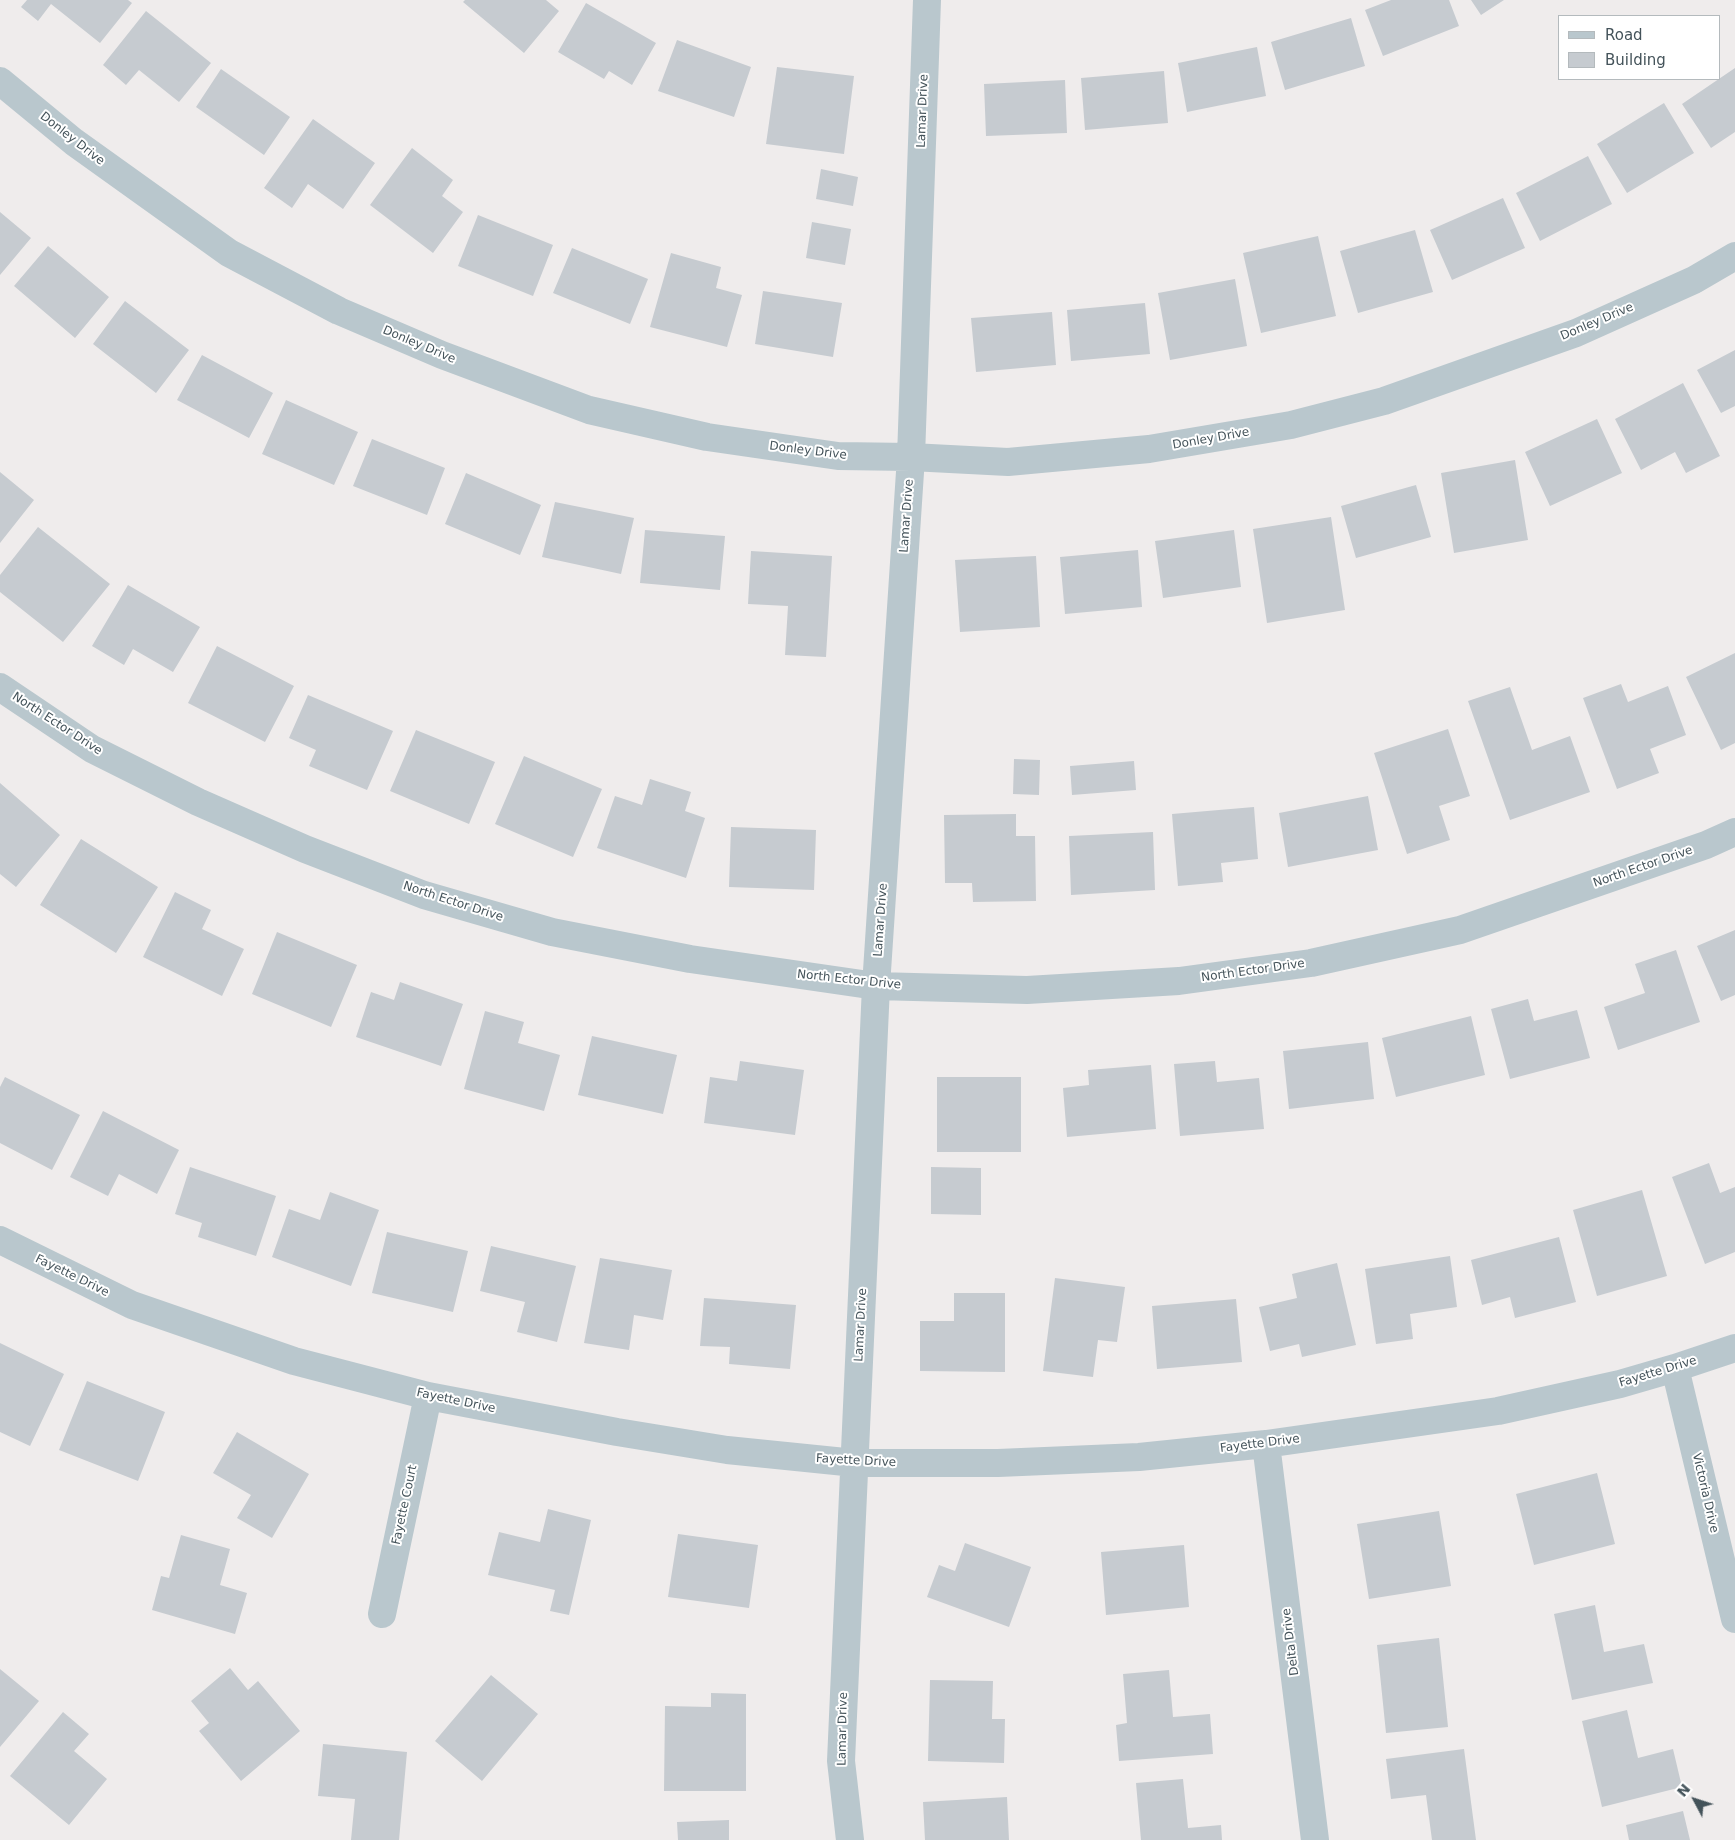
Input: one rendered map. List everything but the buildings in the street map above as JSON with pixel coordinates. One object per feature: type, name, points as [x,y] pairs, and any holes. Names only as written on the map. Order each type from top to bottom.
[{"type":"street","name":"Lamar Drive","points":[[850,1840],[841,1761],[876,986],[911,457],[927,0]]},
{"type":"street","name":"Donley Drive","points":[[0,81],[74,142],[229,253],[340,311],[442,355],[589,410],[706,437],[838,456],[911,457],[1008,462],[1149,449],[1291,426],[1384,401],[1576,333],[1694,280],[1735,256]]},
{"type":"street","name":"North Ector Drive","points":[[0,687],[92,749],[198,802],[306,849],[424,895],[552,932],[690,959],[876,986],[1027,990],[1179,981],[1311,963],[1460,930],[1697,849],[1735,832]]},
{"type":"street","name":"Fayette Drive","points":[[0,1240],[132,1305],[294,1361],[428,1396],[552,1420],[727,1450],[855,1463],[998,1463],[1139,1457],[1266,1444],[1498,1411],[1620,1384],[1735,1348]]},
{"type":"street","name":"Victoria Drive","points":[[1675,1368],[1735,1619]]},
{"type":"street","name":"Fayette Court","points":[[382,1614],[428,1396]]},
{"type":"street","name":"Delta Drive","points":[[1266,1444],[1315,1840]]}]
